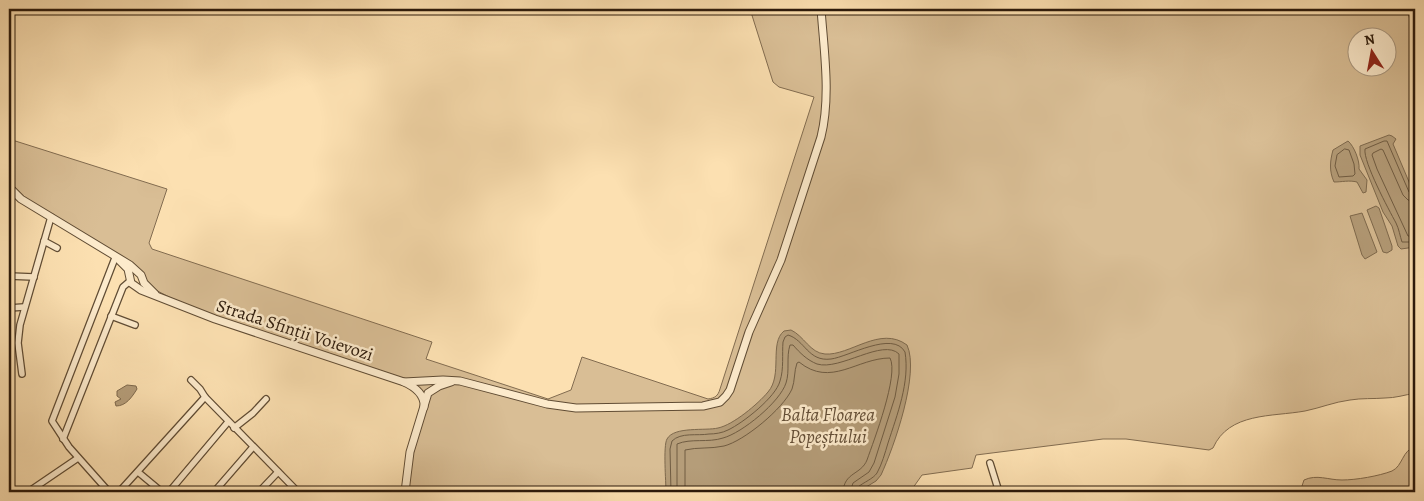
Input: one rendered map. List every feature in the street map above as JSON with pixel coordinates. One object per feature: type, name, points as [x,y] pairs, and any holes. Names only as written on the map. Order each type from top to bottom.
[{"type":"street","points":[[404,382],[455,381],[474,384],[547,404],[576,408],[703,406],[716,404],[724,399],[730,390],[749,332],[778,266],[823,128],[826,85],[821,9]]},
{"type":"street","name":"Strada Sfinții Voievozi","points":[[10,194],[21,198],[128,264],[142,276],[152,292],[161,299]]},
{"type":"street","points":[[22,374],[18,343],[24,307],[51,218]]},
{"type":"street","points":[[44,241],[57,248]]},
{"type":"street","points":[[109,492],[78,458],[52,421],[117,258]]},
{"type":"street","name":"Strada Sfinții Voievozi","points":[[117,258],[126,266],[131,281],[141,290],[161,299],[404,382],[419,392]]},
{"type":"street","points":[[64,439],[123,287],[131,281],[134,272],[138,273]]},
{"type":"street","points":[[9,276],[34,277]]},
{"type":"street","points":[[131,281],[139,285],[143,280]]},
{"type":"street","points":[[9,308],[24,307]]},
{"type":"street","points":[[111,316],[135,325]]},
{"type":"street","points":[[191,380],[200,389],[204,397],[298,492]]},
{"type":"street","points":[[419,392],[429,393],[439,386],[455,381]]},
{"type":"street","points":[[423,382],[419,385],[419,392],[424,400],[424,406]]},
{"type":"street","points":[[405,492],[410,452],[431,386],[428,382],[423,382]]},
{"type":"street","points":[[119,492],[204,397]]},
{"type":"street","points":[[234,428],[243,422],[266,399]]},
{"type":"street","points":[[169,492],[228,422]]},
{"type":"street","points":[[214,492],[253,448]]},
{"type":"street","points":[[28,492],[78,458]]},
{"type":"street","points":[[990,463],[994,482],[999,492]]},
{"type":"street","points":[[138,472],[162,492]]},
{"type":"street","points":[[259,492],[278,472]]},
{"type":"shaded area","points":[[750,9],[1407,9],[1415,38],[1415,393],[1392,398],[1350,400],[1305,411],[1253,418],[1229,428],[1220,436],[1213,448],[1209,450],[1126,439],[1103,439],[976,455],[972,468],[922,475],[910,492],[408,492],[412,458],[426,410],[421,398],[403,379],[212,315],[169,297],[150,287],[143,274],[20,196],[15,187],[9,184],[9,139],[167,189],[149,243],[152,249],[432,342],[426,359],[548,399],[571,390],[582,357],[708,399],[716,396],[719,391],[814,97],[779,87],[773,82]]},
{"type":"shaded area","points":[[1415,447],[1415,492],[1300,492],[1304,480],[1309,478],[1354,479],[1392,471],[1396,469],[1407,451]]},
{"type":"water","points":[[1389,135],[1396,139],[1393,144],[1415,196],[1415,247],[1401,249],[1398,246],[1392,226],[1383,212],[1360,155],[1360,146]]},
{"type":"water","points":[[1348,141],[1356,154],[1359,169],[1367,180],[1366,192],[1363,193],[1357,182],[1334,182],[1332,178],[1330,166],[1333,150]]},
{"type":"water","points":[[1376,206],[1379,208],[1392,246],[1392,250],[1387,253],[1383,252],[1367,210]]},
{"type":"water","points":[[1362,213],[1377,252],[1365,259],[1362,255],[1350,216]]},
{"type":"water","name":"Balta Floarea Popeștiului","points":[[791,330],[815,351],[825,354],[845,351],[865,343],[886,338],[897,340],[907,345],[910,357],[908,391],[898,429],[881,475],[876,481],[858,492],[666,492],[665,456],[667,439],[676,432],[713,429],[724,426],[752,408],[768,392],[772,385],[775,377],[777,343],[784,331]]},
{"type":"water","points":[[127,385],[136,386],[137,389],[126,403],[116,406],[115,402],[121,399],[117,396],[117,391]]}]
